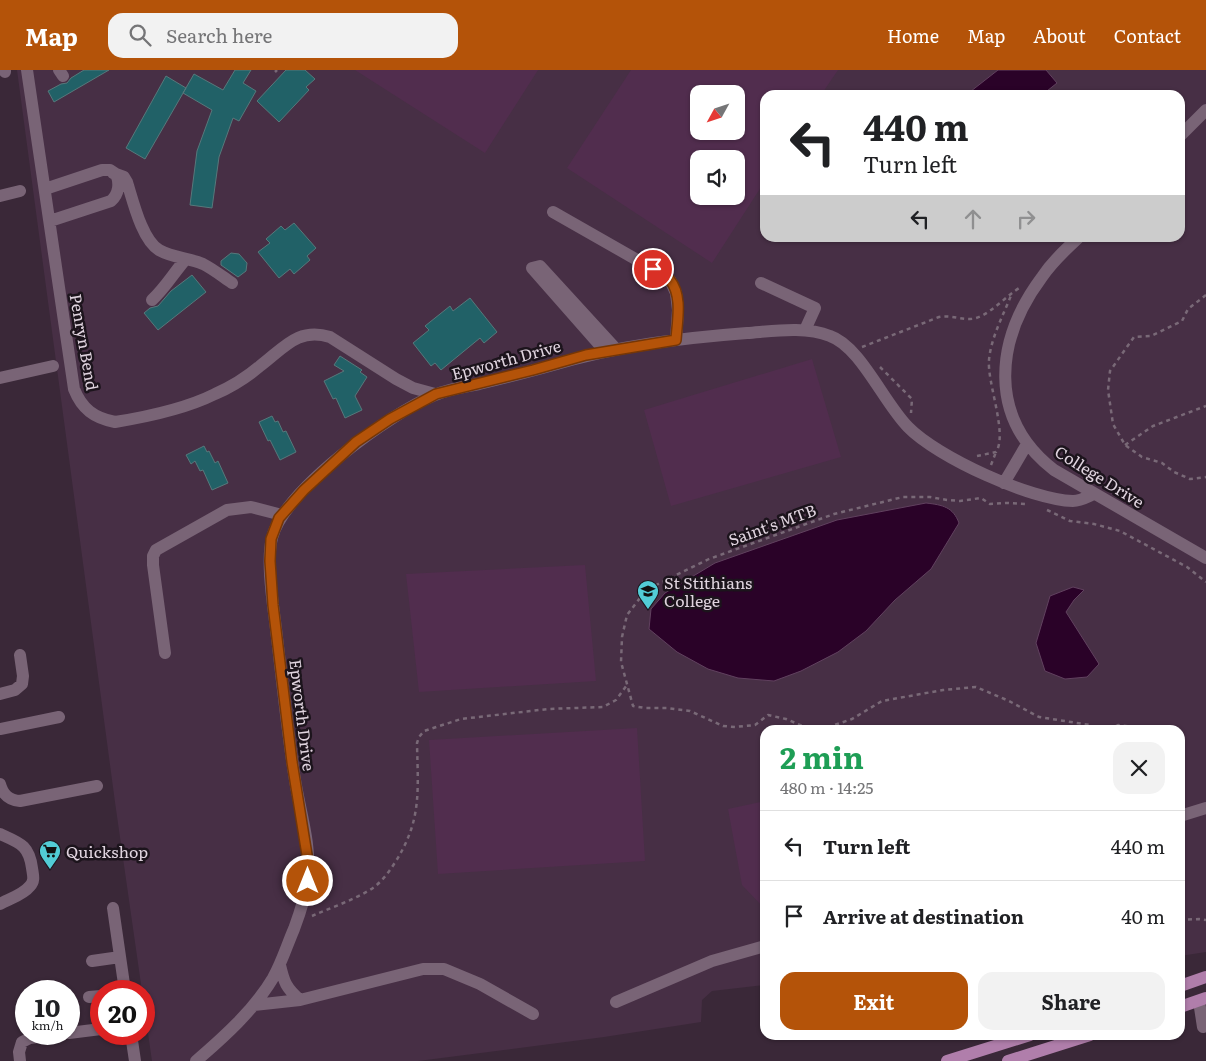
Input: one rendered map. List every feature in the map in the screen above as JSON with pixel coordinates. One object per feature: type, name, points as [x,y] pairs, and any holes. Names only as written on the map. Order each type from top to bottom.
[{"type":"main road","points":[[1185,984],[1206,977]]},
{"type":"main road","points":[[1185,1005],[1202,1000]]},
{"type":"main road","points":[[947,1061],[1014,1040]]},
{"type":"main road","points":[[1008,1061],[1074,1040]]},
{"type":"lane","name":"Penryn Bend","points":[[27,70],[74,389],[83,407],[92,415],[115,422],[192,403],[215,394],[260,366],[298,337],[318,333],[330,337],[396,379],[414,388],[436,394]]},
{"type":"lane","points":[[1185,131],[1206,110]]},
{"type":"lane","points":[[45,189],[97,170],[110,170],[124,177],[145,232],[159,250],[204,265],[232,283]]},
{"type":"lane","points":[[50,221],[116,198],[118,189],[117,176],[114,173]]},
{"type":"lane","points":[[0,196],[20,191]]},
{"type":"lane","points":[[553,212],[670,280],[676,293],[677,302],[676,340]]},
{"type":"lane","name":"College Drive","points":[[1074,242],[1058,257],[1040,279],[1014,329],[1005,372],[1006,394],[1013,420],[1027,444],[1054,470],[1206,558]]},
{"type":"lane","points":[[152,300],[168,283],[185,260]]},
{"type":"lane","points":[[536,267],[611,350]]},
{"type":"lane","points":[[761,283],[815,308],[805,330]]},
{"type":"lane","name":"Epworth Drive","points":[[196,1061],[254,1005],[271,982],[280,966],[308,881],[308,861],[292,762],[273,605],[270,561],[271,539],[279,518],[304,490],[356,442],[390,419],[436,394],[611,350],[676,340],[778,330],[805,330],[841,340],[854,352],[901,419],[920,438],[951,458],[1004,483],[1034,493],[1070,501],[1083,499],[1094,494]]},
{"type":"lane","points":[[0,378],[53,366]]},
{"type":"lane","points":[[1004,483],[1027,444]]},
{"type":"lane","points":[[164,653],[153,566],[153,556],[156,550],[227,510],[251,507],[282,515]]},
{"type":"lane","points":[[0,694],[15,690],[22,684],[23,676],[20,655]]},
{"type":"lane","points":[[0,729],[59,717]]},
{"type":"lane","points":[[0,784],[6,796],[11,800],[20,801],[97,786]]},
{"type":"lane","points":[[1185,814],[1206,808]]},
{"type":"lane","points":[[0,834],[26,848],[30,854],[34,879],[26,891],[0,904]]},
{"type":"lane","points":[[114,908],[123,980]]},
{"type":"lane","points":[[616,1002],[712,961],[760,947]]},
{"type":"lane","points":[[92,961],[120,957]]},
{"type":"lane","points":[[280,966],[284,983],[290,992],[300,1000]]},
{"type":"lane","points":[[254,1005],[300,1000],[423,969],[444,969],[480,984],[533,1014]]},
{"type":"lane","points":[[1202,1000],[1203,1027]]},
{"type":"lane","points":[[20,1061],[19,1052],[21,1045]]},
{"type":"lane","points":[[133,1045],[135,1061]]},
{"type":"path","points":[[868,344],[939,317],[977,318],[991,310],[1018,289],[1040,279]]},
{"type":"path","points":[[1206,295],[1188,309],[1182,321],[1151,336],[1134,337],[1110,371],[1108,390],[1113,424],[1125,445],[1142,457],[1162,463],[1174,472],[1190,479],[1206,477]]},
{"type":"path","points":[[857,344],[867,354]]},
{"type":"path","points":[[878,365],[912,399],[911,412],[914,418]]},
{"type":"path","points":[[1125,445],[1153,426],[1206,406]]},
{"type":"path","points":[[990,469],[998,446],[998,422]]},
{"type":"path","points":[[970,452],[978,456],[996,452]]},
{"type":"path","name":"Saint's MTB","points":[[800,725],[786,719],[768,716],[755,725],[723,726],[690,711],[633,706],[621,662],[622,637],[626,615],[640,598],[658,584],[682,571],[802,524],[851,509],[903,497],[930,497],[960,501],[982,498],[990,504],[1007,503],[1033,506]]},
{"type":"path","points":[[1042,508],[1070,520],[1120,531],[1186,567],[1206,582]]},
{"type":"path","points":[[295,924],[368,891],[387,875],[407,842],[415,823],[417,808],[417,743],[424,731],[461,719],[548,709],[602,707],[616,700],[627,685]]},
{"type":"path","name":"Saint's MTB","points":[[834,725],[852,719],[882,702],[943,690],[976,688],[1009,700],[1040,717],[1090,725]]},
{"type":"path","points":[[1185,919],[1199,918],[1206,920]]},
{"type":"shaded area","name":"St Stithians College","points":[[17,70],[1206,70],[1206,952],[1185,955],[1185,725],[760,725],[760,986],[712,991],[702,1000],[701,1022],[604,1037],[418,1061],[152,1061],[150,1045],[155,1045],[155,980],[140,980]]},
{"type":"shaded area","points":[[355,70],[538,70],[485,153]]},
{"type":"shaded area","points":[[631,70],[838,70],[824,90],[760,90],[760,189],[712,263],[567,168]]},
{"type":"shaded area","points":[[998,70],[1046,70],[1057,83],[1048,90],[972,90]]},
{"type":"shaded area","points":[[812,359],[841,457],[671,506],[644,410]]},
{"type":"shaded area","points":[[926,503],[947,508],[954,513],[959,523],[931,569],[895,600],[866,631],[838,652],[801,671],[774,681],[738,678],[708,669],[677,652],[649,629],[651,609],[665,593],[715,563],[837,520]]},
{"type":"shaded area","points":[[585,565],[596,681],[419,692],[406,574]]},
{"type":"shaded area","points":[[1073,587],[1084,590],[1066,612],[1099,664],[1087,677],[1065,679],[1045,671],[1036,643],[1050,596]]},
{"type":"shaded area","points":[[637,728],[645,861],[438,874],[429,740]]},
{"type":"shaded area","points":[[760,802],[760,904],[742,885],[728,809]]},
{"type":"building","points":[[84,70],[109,70],[54,102],[48,91],[67,83],[71,78]]},
{"type":"building","points":[[235,70],[251,70],[243,83],[256,91],[239,121],[233,118],[219,157],[212,208],[190,205],[197,151],[212,110],[183,93],[194,74],[223,90]]},
{"type":"building","points":[[286,70],[305,70],[315,79],[306,87],[309,90],[279,122],[257,101]]},
{"type":"building","points":[[166,76],[186,88],[145,159],[126,148]]},
{"type":"building","points":[[294,223],[316,248],[307,256],[310,260],[294,274],[290,269],[279,278],[258,252],[270,243],[266,239],[281,226],[285,230]]},
{"type":"building","points":[[231,253],[239,254],[247,263],[246,271],[238,277],[221,265],[221,261]]},
{"type":"building","points":[[192,275],[206,292],[158,330],[144,313],[150,308],[158,306],[171,291]]},
{"type":"building","points":[[470,298],[497,332],[484,343],[480,338],[441,370],[435,363],[431,366],[413,343],[429,330],[425,326],[450,306],[453,311]]},
{"type":"building","points":[[340,356],[362,370],[360,372],[367,377],[355,396],[362,410],[345,418],[336,398],[333,399],[324,381],[344,371],[334,365]]},
{"type":"building","points":[[272,416],[275,422],[278,421],[283,432],[286,431],[296,452],[280,460],[259,422]]},
{"type":"building","points":[[204,446],[215,463],[218,461],[228,483],[212,490],[203,470],[200,471],[195,461],[191,464],[186,455]]},
{"type":"place","name":"St Stithians College","points":[[648,610]]},
{"type":"place","name":"Quickshop","points":[[50,870]]},
{"type":"route","points":[[308,881],[308,861],[292,762],[273,605],[270,561],[271,539],[279,518],[304,490],[356,442],[390,419],[436,394],[586,355],[676,340],[678,310],[676,293],[670,280],[653,269]]}]
